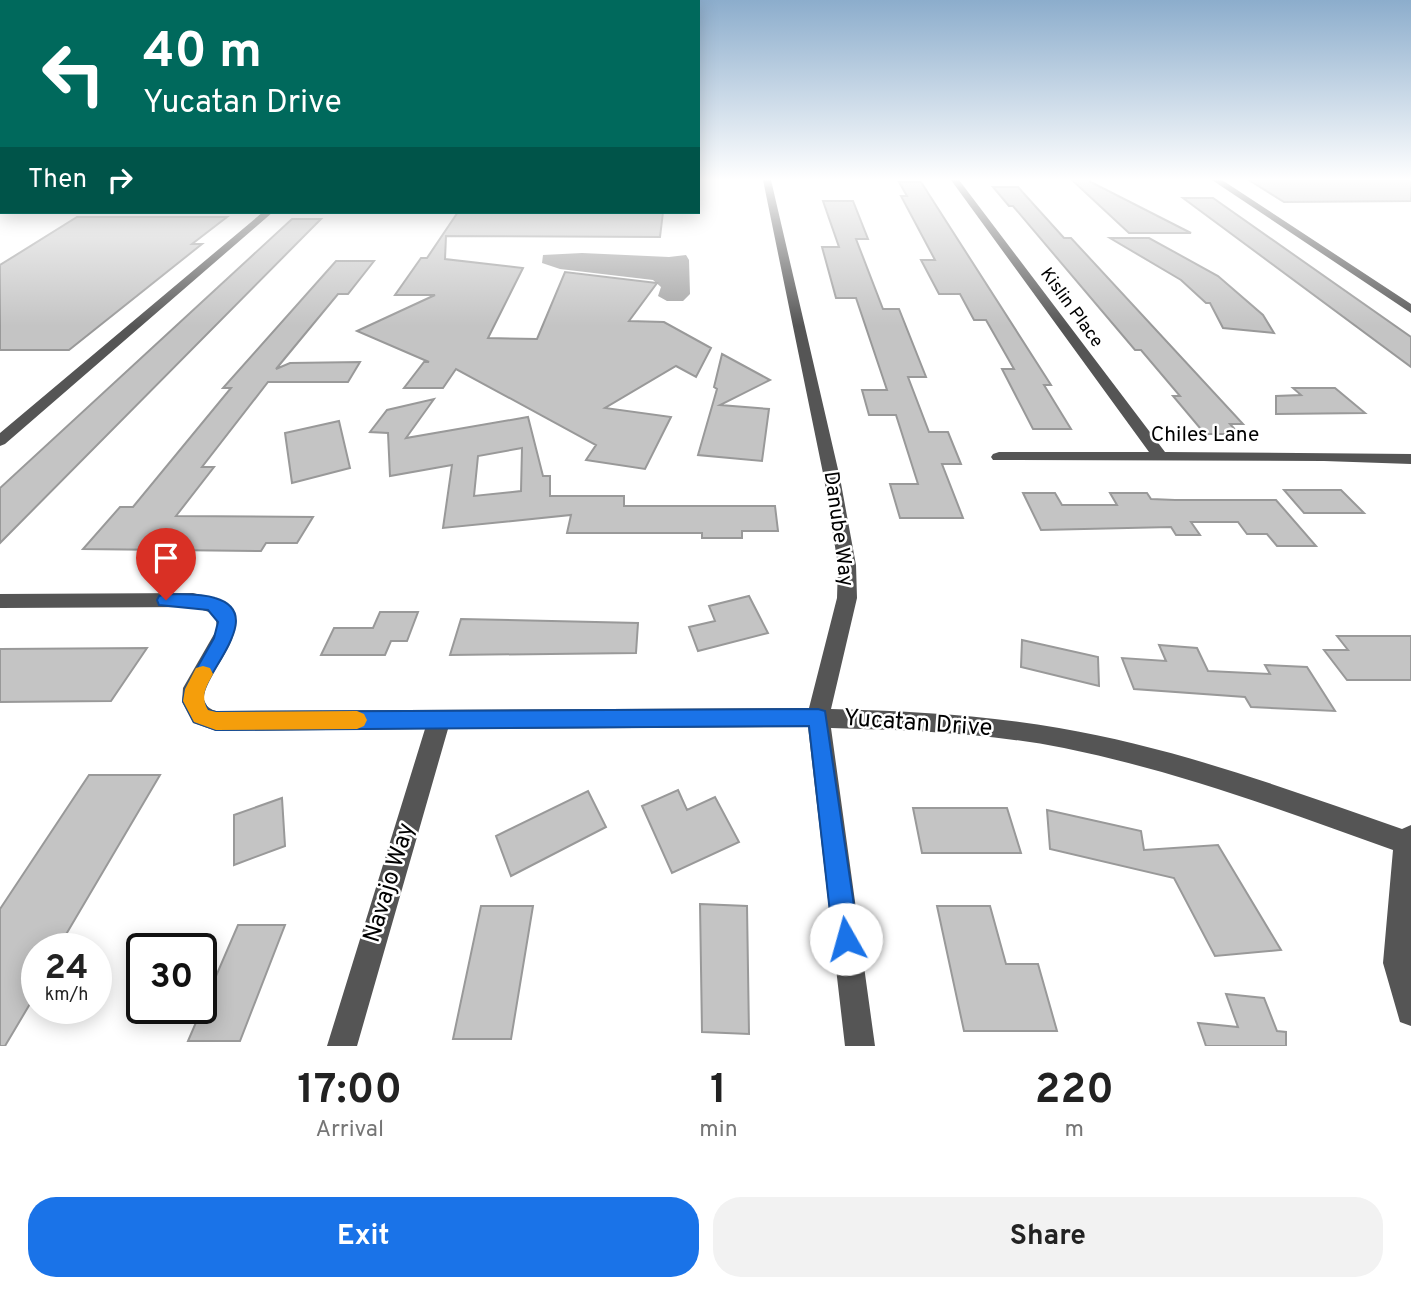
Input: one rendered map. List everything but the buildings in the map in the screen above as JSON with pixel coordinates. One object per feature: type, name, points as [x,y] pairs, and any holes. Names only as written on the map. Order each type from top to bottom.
[{"type":"street","points":[[0,441],[248,229]]},
{"type":"street","name":"Danube Way","points":[[778,229],[832,478],[848,565],[847,598],[818,718],[860,1046]]},
{"type":"street","name":"Kislin Place","points":[[991,229],[1160,456]]},
{"type":"street","points":[[1290,229],[1411,309]]},
{"type":"street","name":"Chiles Lane","points":[[999,457],[1324,456],[1411,459]]},
{"type":"street","name":"Yucatan Drive","points":[[0,601],[193,600],[212,604],[223,612],[227,622],[223,639],[195,689],[193,701],[201,716],[216,721],[818,718],[1012,730],[1095,746],[1259,791],[1409,840]]},
{"type":"street","name":"Navajo Way","points":[[342,1046],[439,720]]},
{"type":"street","points":[[1409,840],[1397,963],[1411,1011]]},
{"type":"shaded area","points":[[582,253],[669,257],[686,255],[689,260],[690,294],[683,301],[667,301],[658,296],[661,287],[653,280],[560,269],[542,263],[543,255]]},
{"type":"slow traffic","points":[[203,674],[195,689],[193,701],[201,716],[216,721],[357,720]]},
{"type":"route","points":[[166,600],[193,600],[212,604],[223,612],[227,622],[223,639],[195,689],[193,701],[201,716],[216,721],[818,718],[846,939]]}]
